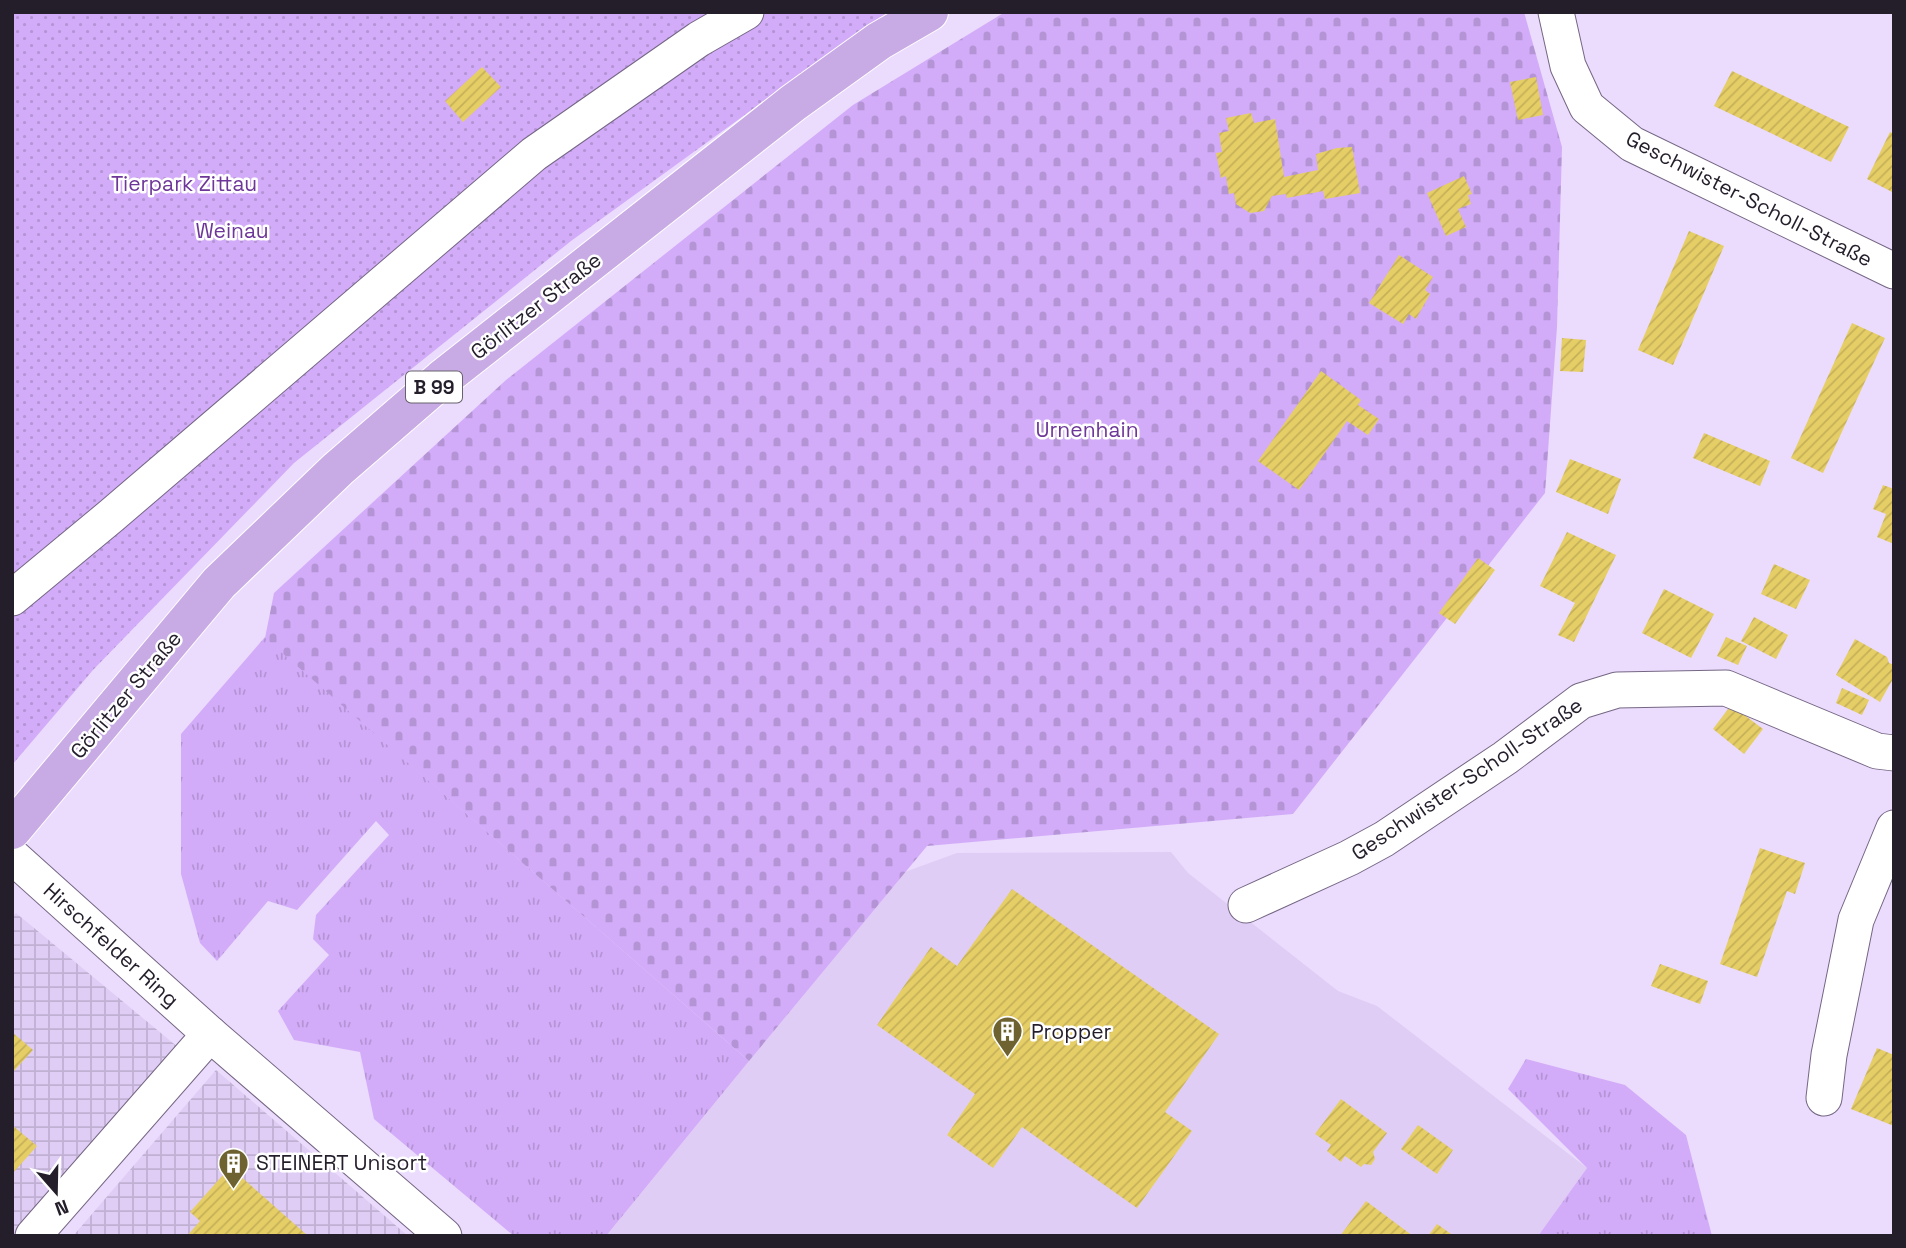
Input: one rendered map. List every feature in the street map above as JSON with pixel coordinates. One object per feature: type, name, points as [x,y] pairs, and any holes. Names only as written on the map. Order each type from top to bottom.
[{"type":"main road","name":"Görlitzer Straße","points":[[12,830],[219,583],[338,469],[442,379],[793,103],[879,41],[929,12]]},
{"type":"street","points":[[12,598],[534,154],[699,39],[746,12]]},
{"type":"street","name":"Geschwister-Scholl-Straße","points":[[1556,12],[1568,66],[1587,107],[1632,145],[1894,271]]},
{"type":"street","name":"Geschwister-Scholl-Straße","points":[[1246,905],[1384,839],[1505,758],[1581,701],[1617,690],[1726,688],[1877,751],[1894,753]]},
{"type":"street","points":[[1824,1098],[1829,1055],[1856,920],[1894,828]]},
{"type":"street","name":"Hirschfelder Ring","points":[[12,856],[210,1034],[444,1236]]},
{"type":"street","points":[[33,1236],[210,1034]]},
{"type":"shaded area","points":[[1171,852],[1188,873],[1338,991],[1377,1006],[1587,1168],[1538,1236],[606,1236],[902,873],[957,853]]},
{"type":"shaded area","points":[[16,913],[179,1048],[15,1236],[12,1236],[12,917]]},
{"type":"shaded area","points":[[216,1070],[408,1236],[73,1236]]},
{"type":"green space","name":"Weinau","points":[[12,12],[894,12],[862,30],[571,241],[294,463],[93,670],[12,765]]},
{"type":"green space","name":"Urnenhain","points":[[1005,12],[1524,12],[1562,147],[1557,327],[1545,493],[1293,814],[927,846],[749,1061],[265,638],[274,593],[506,380],[853,105]]},
{"type":"green space","points":[[265,637],[749,1061],[606,1236],[514,1236],[374,1119],[360,1052],[294,1040],[278,1011],[329,955],[313,939],[316,915],[389,835],[376,821],[297,910],[268,901],[217,961],[200,943],[181,874],[181,734]]},
{"type":"green space","points":[[1526,1059],[1625,1085],[1686,1135],[1712,1236],[1538,1236],[1587,1168],[1508,1089]]},
{"type":"building","points":[[482,67],[501,87],[463,122],[445,101]]},
{"type":"building","points":[[1732,71],[1849,127],[1831,162],[1714,106]]},
{"type":"building","points":[[1536,77],[1543,115],[1518,120],[1510,82]]},
{"type":"building","points":[[1251,113],[1254,123],[1275,119],[1284,177],[1318,170],[1316,154],[1352,147],[1360,193],[1325,199],[1323,191],[1287,198],[1286,194],[1272,196],[1264,211],[1250,213],[1236,204],[1234,193],[1229,194],[1226,176],[1221,178],[1216,153],[1222,152],[1219,133],[1229,131],[1226,118]]},
{"type":"building","points":[[1890,132],[1894,134],[1894,193],[1867,179]]},
{"type":"building","points":[[1464,176],[1472,194],[1468,195],[1471,204],[1458,209],[1466,227],[1446,236],[1427,193]]},
{"type":"building","points":[[1689,231],[1724,246],[1673,365],[1638,350]]},
{"type":"building","points":[[1399,255],[1433,277],[1425,290],[1430,294],[1416,319],[1409,314],[1403,324],[1369,303]]},
{"type":"building","points":[[1852,323],[1885,338],[1823,473],[1791,458]]},
{"type":"building","points":[[1562,338],[1586,340],[1583,372],[1560,371]]},
{"type":"building","points":[[1321,371],[1361,400],[1358,405],[1379,419],[1368,435],[1347,421],[1299,490],[1258,461]]},
{"type":"building","points":[[1704,433],[1770,461],[1760,486],[1693,458]]},
{"type":"building","points":[[1570,459],[1621,479],[1608,514],[1556,492]]},
{"type":"building","points":[[1883,485],[1894,489],[1894,544],[1877,537],[1886,514],[1873,509]]},
{"type":"building","points":[[1567,532],[1616,555],[1574,642],[1558,635],[1575,603],[1540,586]]},
{"type":"building","points":[[1478,558],[1495,570],[1455,624],[1439,613]]},
{"type":"building","points":[[1774,564],[1810,580],[1796,609],[1761,594]]},
{"type":"building","points":[[1664,589],[1714,614],[1691,658],[1642,633]]},
{"type":"building","points":[[1754,617],[1788,635],[1776,659],[1741,641]]},
{"type":"building","points":[[1726,637],[1747,646],[1738,665],[1717,656]]},
{"type":"building","points":[[1855,639],[1887,657],[1889,663],[1894,665],[1894,677],[1880,702],[1836,675]]},
{"type":"building","points":[[1842,688],[1869,700],[1862,715],[1836,703]]},
{"type":"building","points":[[1731,705],[1763,729],[1744,754],[1713,729]]},
{"type":"building","points":[[1760,848],[1805,863],[1795,894],[1787,891],[1757,977],[1720,964]]},
{"type":"building","points":[[1012,889],[1219,1034],[1165,1112],[1192,1131],[1137,1208],[1022,1127],[993,1168],[947,1135],[975,1094],[877,1025],[931,947],[957,966]]},
{"type":"building","points":[[1660,964],[1708,981],[1700,1004],[1651,986]]},
{"type":"building","points":[[12,1032],[33,1050],[12,1073]]},
{"type":"building","points":[[1877,1048],[1894,1055],[1894,1126],[1851,1109]]},
{"type":"building","points":[[1341,1099],[1387,1133],[1373,1152],[1375,1159],[1371,1165],[1364,1164],[1361,1167],[1345,1156],[1341,1162],[1327,1151],[1331,1145],[1315,1134]]},
{"type":"building","points":[[12,1125],[37,1146],[12,1174]]},
{"type":"building","points":[[1418,1125],[1453,1150],[1437,1174],[1401,1149]]},
{"type":"building","name":"STEINERT Unisort","points":[[230,1167],[308,1236],[187,1236],[200,1221],[190,1212]]},
{"type":"building","points":[[1366,1201],[1413,1236],[1340,1236]]},
{"type":"building","points":[[1437,1224],[1454,1236],[1428,1236]]},
{"type":"place","name":"Propper","points":[[1008,1059]]},
{"type":"place","name":"STEINERT Unisort","points":[[233,1190]]},
{"type":"park label","name":"Tierpark Zittau","points":[[184,184]]}]
